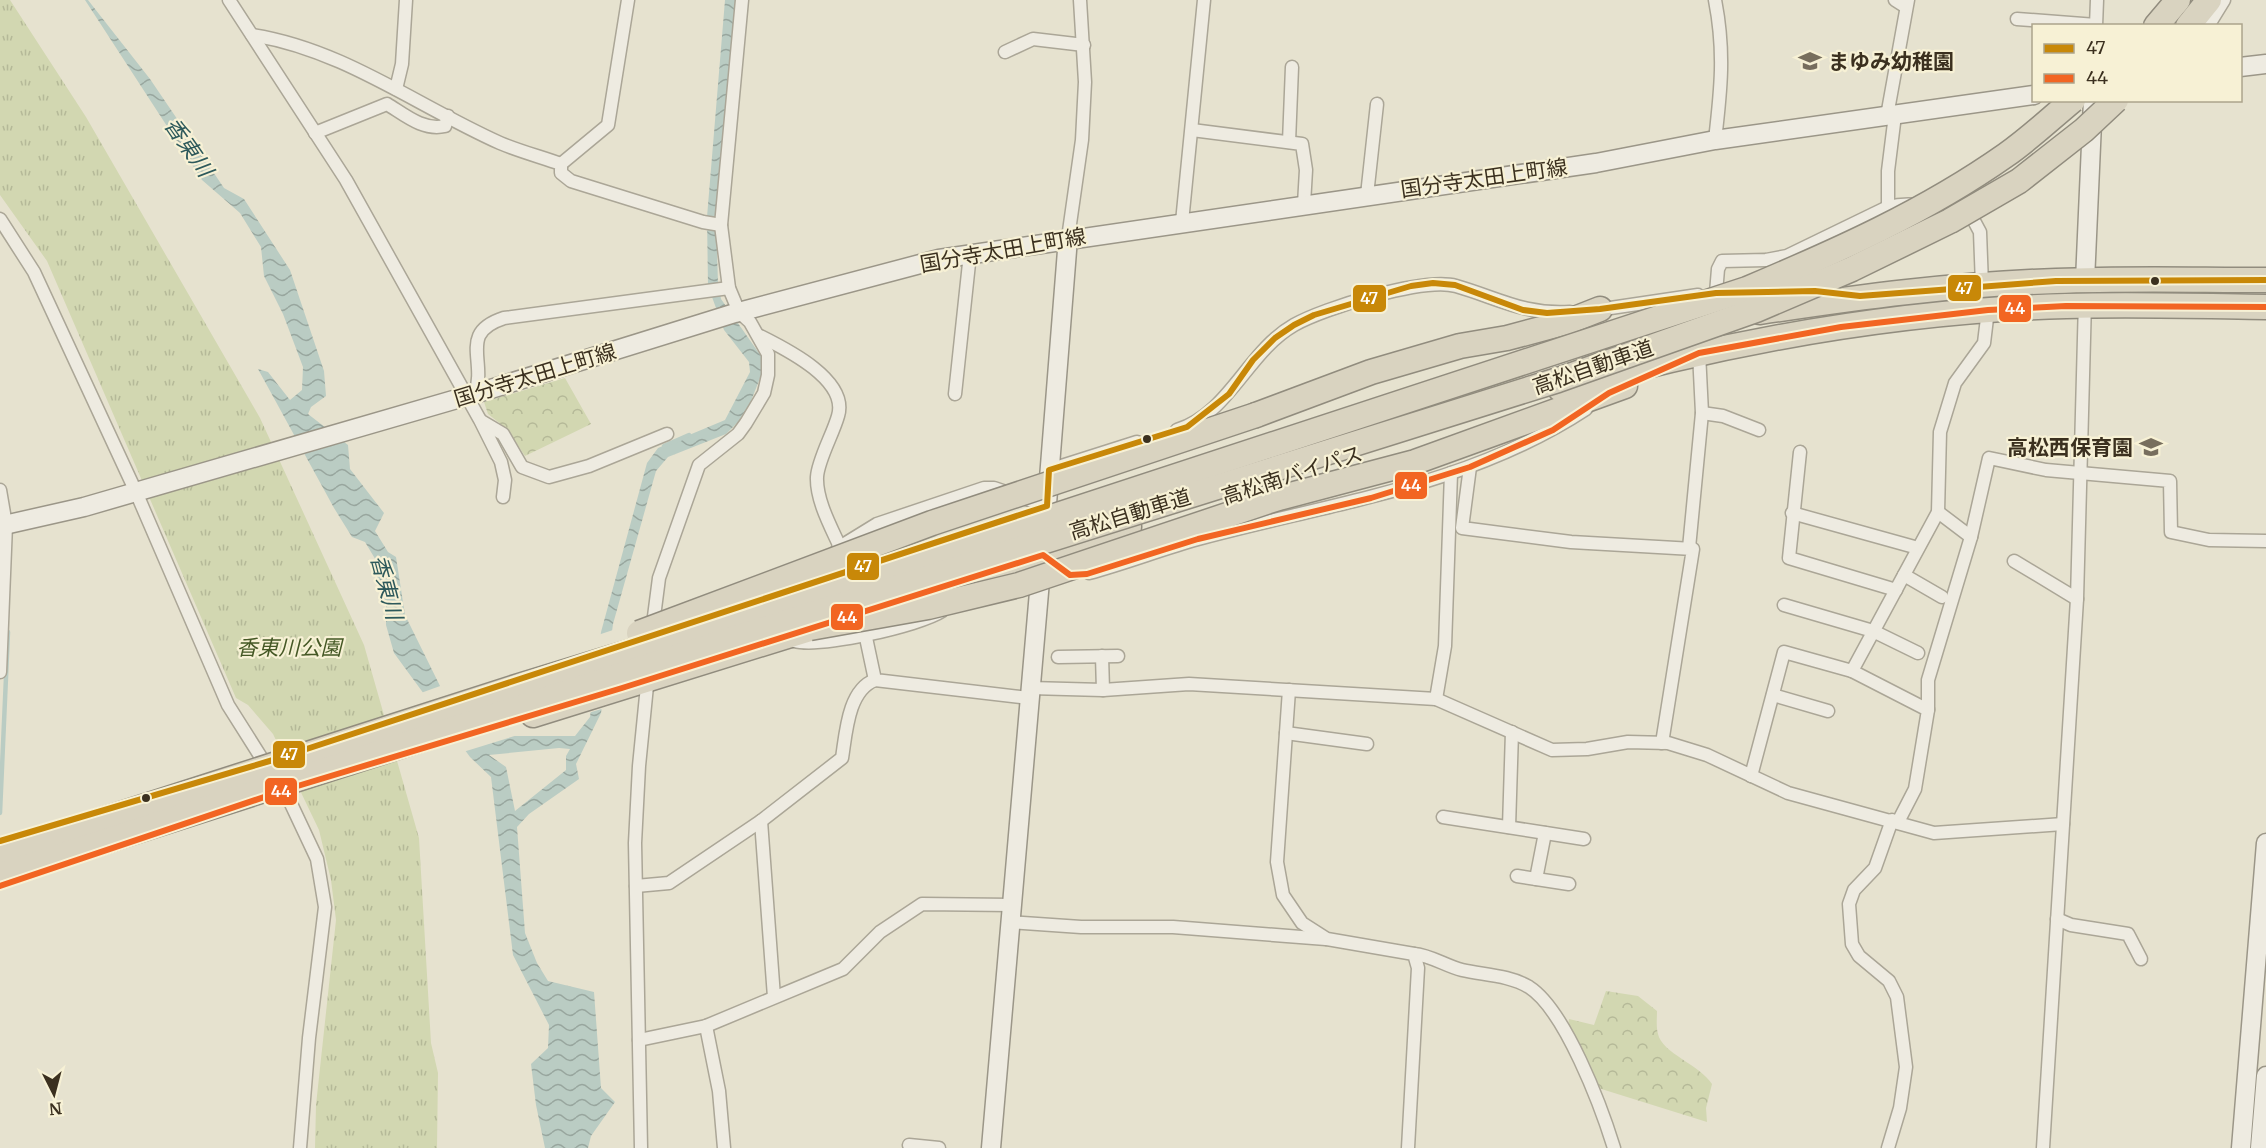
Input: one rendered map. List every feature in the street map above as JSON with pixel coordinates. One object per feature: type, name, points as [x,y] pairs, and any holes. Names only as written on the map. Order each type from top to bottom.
[{"type":"highway","points":[[2158,24],[2178,0]]},
{"type":"highway","points":[[2190,24],[2209,0]]},
{"type":"highway","name":"高松自動車道","points":[[0,853],[522,685],[794,602],[1747,289],[1842,248],[1935,201],[2007,155],[2071,102]]},
{"type":"highway","name":"高松自動車道","points":[[0,875],[720,643],[1557,380],[1756,310],[1911,240],[2019,182],[2084,130],[2114,102]]},
{"type":"highway","name":"高松南バイパス","points":[[0,841],[268,761],[1047,506],[1501,371],[1701,322],[1860,296],[1982,285],[2085,281],[2266,280]]},
{"type":"highway","name":"高松南バイパス","points":[[0,886],[288,789],[785,637],[1562,389],[1699,353],[1841,327],[1988,310],[2085,306],[2266,307]]},
{"type":"highway","points":[[522,685],[584,654],[932,523],[1256,415],[1382,369],[1460,346],[1506,338],[1567,322],[1600,309]]},
{"type":"highway","points":[[720,643],[928,607],[1019,585],[1275,499],[1415,462],[1609,393],[1699,353]]},
{"type":"main road","points":[[2242,67],[2266,64]]},
{"type":"main road","name":"国分寺太田上町線","points":[[3,526],[139,491],[465,396],[716,319],[889,270],[1068,238],[1596,162],[1715,140],[2032,95]]},
{"type":"main road","points":[[2085,281],[2093,102]]},
{"type":"main road","points":[[991,1148],[1068,238]]},
{"type":"main road","points":[[2241,1148],[2266,843]]},
{"type":"main road","points":[[2260,1148],[2266,1076]]},
{"type":"street","points":[[229,0],[346,180],[480,420],[501,462],[505,480],[503,497]]},
{"type":"street","points":[[396,89],[402,64],[406,0]]},
{"type":"street","points":[[561,164],[608,125],[628,0]]},
{"type":"street","points":[[742,0],[719,224],[726,288],[737,313],[760,336],[791,352],[828,381],[839,398],[839,413],[817,477],[821,499],[840,547]]},
{"type":"street","points":[[1068,238],[1082,140],[1085,82],[1080,0]]},
{"type":"street","points":[[1182,222],[1204,0]]},
{"type":"street","points":[[1715,0],[1720,26],[1723,82],[1715,140]]},
{"type":"street","points":[[2096,24],[2097,0]]},
{"type":"street","points":[[2209,24],[2224,0]]},
{"type":"street","points":[[1888,207],[1891,115],[1903,2]]},
{"type":"street","points":[[2017,19],[2083,24]]},
{"type":"street","points":[[252,35],[285,40],[351,65],[501,143],[561,164]]},
{"type":"street","points":[[1005,52],[1033,39],[1084,45]]},
{"type":"street","points":[[1289,142],[1292,67]]},
{"type":"street","points":[[315,133],[387,104],[424,126],[435,128],[445,126],[448,116]]},
{"type":"street","points":[[1367,195],[1377,104]]},
{"type":"street","points":[[1192,130],[1302,144],[1306,170],[1304,204]]},
{"type":"street","points":[[561,164],[561,173],[571,181],[703,222],[719,224]]},
{"type":"street","points":[[1716,293],[1718,269],[1722,261],[1766,260],[1787,256],[1888,207],[1914,203],[1973,219],[1980,232],[1982,285]]},
{"type":"street","points":[[0,219],[34,272],[139,491],[228,705],[268,761]]},
{"type":"street","points":[[955,394],[970,254]]},
{"type":"street","points":[[2043,1148],[2077,599],[2085,281]]},
{"type":"street","points":[[1049,470],[1187,427],[1229,394],[1253,360],[1275,338],[1293,325],[1314,315],[1411,286],[1433,283],[1455,285],[1523,310],[1547,313],[1600,309],[1716,293],[1815,291],[1860,296]]},
{"type":"street","points":[[465,396],[480,379],[476,340],[480,330],[490,322],[504,318],[726,288]]},
{"type":"street","points":[[1852,671],[1938,512],[1940,432],[1955,383],[1984,343],[1988,310]]},
{"type":"street","points":[[641,1148],[636,886],[639,766],[659,578],[699,465],[738,434],[764,393],[770,362],[760,336]]},
{"type":"street","points":[[1689,548],[1702,413],[1699,353]]},
{"type":"street","points":[[1042,555],[1070,575],[1087,574],[1198,539],[1350,504],[1470,467],[1553,430],[1609,393]]},
{"type":"street","points":[[1702,413],[1723,416],[1759,430]]},
{"type":"street","points":[[480,420],[503,434],[522,467],[549,477],[589,466],[667,434]]},
{"type":"street","points":[[1800,452],[1792,513],[1790,558],[1896,590]]},
{"type":"street","points":[[1888,1148],[1900,1108],[1906,1067],[1897,997],[1889,981],[1859,956],[1852,944],[1849,904],[1854,890],[1875,868],[1895,821],[1915,789],[1928,710],[1928,680],[1971,537],[1989,458],[2046,470],[2170,481],[2171,532],[2209,540],[2266,541]]},
{"type":"street","points":[[1462,528],[1470,467]]},
{"type":"street","points":[[1436,699],[1445,646],[1451,473]]},
{"type":"street","points":[[736,609],[877,524],[984,488],[994,488],[1047,506]]},
{"type":"street","points":[[0,492],[3,526],[0,672]]},
{"type":"street","points":[[1938,512],[1971,537]]},
{"type":"street","points":[[1792,513],[1918,548]]},
{"type":"street","points":[[1449,528],[1571,542],[1693,549],[1662,743]]},
{"type":"street","points":[[2014,561],[2077,599]]},
{"type":"street","points":[[1904,574],[1942,597]]},
{"type":"street","points":[[785,637],[798,642],[810,642],[929,619],[947,608],[968,586],[972,577]]},
{"type":"street","points":[[1784,604],[1873,631],[1918,653]]},
{"type":"street","points":[[865,633],[875,680]]},
{"type":"street","points":[[1751,776],[1784,652],[1852,671],[1928,710]]},
{"type":"street","points":[[1102,656],[1103,690]]},
{"type":"street","points":[[1058,657],[1119,656]]},
{"type":"street","points":[[636,886],[669,883],[761,821],[842,758],[849,718],[855,701],[864,684],[875,680],[1029,693],[1189,684],[1436,699],[1552,750],[1587,749],[1628,742],[1662,743],[1707,755],[1788,793],[1934,833],[2063,824]]},
{"type":"street","points":[[1289,690],[1277,862],[1283,895],[1302,923],[1328,939]]},
{"type":"street","points":[[1773,695],[1828,711]]},
{"type":"street","points":[[1509,827],[1512,732]]},
{"type":"street","points":[[1286,733],[1367,744]]},
{"type":"street","points":[[288,789],[317,859],[325,907],[309,1038],[300,1148]]},
{"type":"street","points":[[1443,817],[1584,839]]},
{"type":"street","points":[[761,821],[774,997]]},
{"type":"street","points":[[1536,879],[1545,832]]},
{"type":"street","points":[[1517,876],[1569,884]]},
{"type":"street","points":[[639,1040],[706,1026],[843,969],[880,932],[922,904],[1011,914],[1081,927],[1173,927],[1328,939],[1421,954],[1448,966],[1514,980],[1540,996],[1554,1011],[1566,1031],[1614,1148]]},
{"type":"street","points":[[2057,919],[2071,925],[2128,934],[2141,958]]},
{"type":"street","points":[[1408,1148],[1418,968],[1414,954]]},
{"type":"street","points":[[706,1026],[719,1091],[724,1148]]},
{"type":"street","points":[[909,1145],[939,1148]]},
{"type":"green space","name":"香東川公園","points":[[0,0],[10,0],[86,117],[260,418],[364,645],[419,838],[431,1043],[438,1073],[437,1148],[315,1148],[316,1105],[336,920],[331,880],[319,830],[273,734],[248,705],[236,698],[47,261],[0,195]]},
{"type":"green space","points":[[565,378],[591,424],[525,456],[507,429],[488,414],[484,402]]},
{"type":"green space","points":[[1606,991],[1638,996],[1657,1011],[1657,1028],[1661,1041],[1712,1084],[1706,1108],[1707,1122],[1595,1087],[1568,1026],[1569,1019],[1594,1025]]},
{"type":"water","name":"香東川","points":[[85,0],[88,0],[150,79],[224,188],[244,199],[290,270],[324,371],[326,396],[311,407],[308,414],[348,445],[350,469],[384,513],[375,531],[388,552],[396,557],[405,615],[441,688],[474,736],[575,736],[590,717],[601,632],[647,463],[658,448],[725,420],[750,372],[749,362],[724,330],[708,286],[707,217],[725,0],[737,0],[716,221],[718,283],[721,299],[761,356],[762,373],[749,406],[726,434],[668,457],[656,471],[613,624],[601,713],[576,764],[579,779],[529,814],[517,827],[525,933],[537,963],[548,981],[594,992],[601,1088],[615,1102],[591,1136],[588,1148],[545,1148],[536,1105],[531,1064],[548,1048],[549,1025],[513,955],[491,777],[470,757],[394,653],[386,625],[386,602],[377,585],[377,562],[365,542],[352,537],[334,508],[258,369],[268,372],[290,400],[302,390],[303,367],[283,314],[264,276],[261,247],[240,213],[202,180]],"holes":[[[559,748],[570,749],[566,756],[566,770],[515,811],[506,767],[489,755]]]},
{"type":"pier","points":[[616,629],[605,708],[588,713],[598,635]]},
{"type":"pier","points":[[443,685],[475,733],[521,734],[463,752],[418,694]]},
{"type":"waterway","points":[[664,446],[689,435]]},
{"type":"waterway","points":[[0,813],[8,632]]},
{"type":"transit line","name":"47","points":[[0,841],[273,760],[1047,506],[1049,470],[1187,427],[1229,394],[1253,360],[1275,338],[1294,325],[1314,315],[1411,286],[1433,283],[1455,285],[1523,310],[1547,313],[1600,309],[1716,293],[1815,291],[1860,296],[2056,281],[2266,280]]},
{"type":"transit line","name":"44","points":[[0,886],[291,788],[622,688],[1043,555],[1070,575],[1087,574],[1198,539],[1371,498],[1470,467],[1553,430],[1609,393],[1699,353],[1841,327],[1988,310],[2066,306],[2266,307]]},
{"type":"place","name":"まゆみ幼稚園","points":[[1810,61]]},
{"type":"place","name":"高松西保育園","points":[[2151,447]]}]
